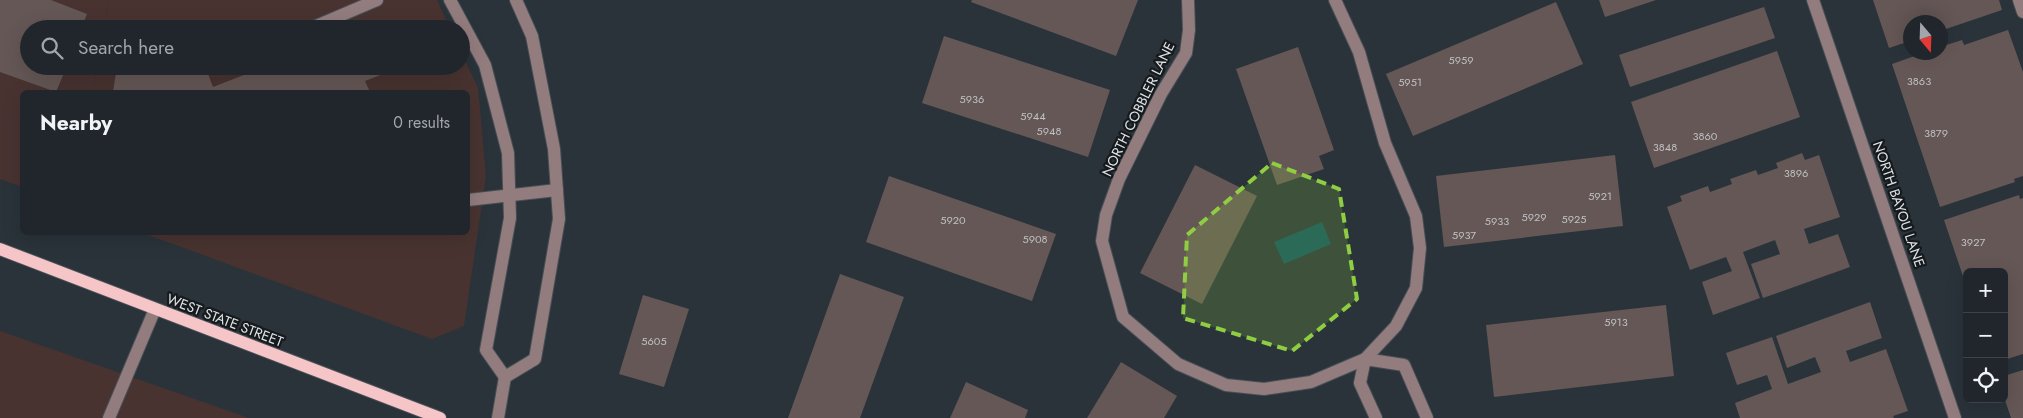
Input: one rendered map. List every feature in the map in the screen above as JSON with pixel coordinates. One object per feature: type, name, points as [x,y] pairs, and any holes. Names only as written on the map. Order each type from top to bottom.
[{"type":"main road","name":"WEST STATE STREET","points":[[0,249],[440,418]]},
{"type":"street","points":[[330,20],[377,0]]},
{"type":"street","points":[[450,0],[461,20]]},
{"type":"street","points":[[505,377],[535,359],[559,219],[554,149],[532,36],[516,0]]},
{"type":"street","name":"NORTH COBBLER LANE","points":[[1188,0],[1189,30],[1186,53],[1161,94],[1123,170],[1106,215],[1102,241],[1124,317],[1178,364],[1226,385],[1264,389],[1311,382],[1365,359],[1396,326],[1416,288],[1420,248],[1416,216],[1386,143],[1359,52],[1335,0]]},
{"type":"street","name":"NORTH BAYOU LANE","points":[[1813,0],[1956,418]]},
{"type":"street","points":[[2019,0],[2023,12]]},
{"type":"street","points":[[470,37],[485,65],[508,153],[510,218],[486,350],[505,377],[498,418]]},
{"type":"street","points":[[470,200],[557,190]]},
{"type":"street","points":[[109,418],[155,308]]},
{"type":"street","points":[[1376,418],[1360,383],[1365,359],[1404,366],[1427,418]]},
{"type":"highlighted area","points":[[1272,163],[1339,189],[1357,299],[1292,351],[1183,318],[1187,235]]},
{"type":"shaded area","points":[[0,0],[109,0],[106,20],[20,20],[20,75],[96,75],[93,90],[20,90],[20,186],[0,179]]},
{"type":"shaded area","points":[[109,0],[437,0],[446,20],[106,20]]},
{"type":"shaded area","points":[[470,71],[478,88],[486,176],[464,326],[432,339],[148,235],[470,235],[470,90],[93,90],[96,75],[470,75]]},
{"type":"shaded area","points":[[0,331],[249,418],[0,418]]},
{"type":"water","points":[[1322,222],[1331,244],[1284,264],[1274,242]]},
{"type":"building","points":[[0,0],[51,0],[87,14],[85,20],[20,20],[20,75],[63,75],[57,90],[50,90],[0,72]]},
{"type":"building","points":[[972,0],[1138,0],[1116,56],[971,2]]},
{"type":"building","points":[[1599,0],[1656,0],[1605,17]]},
{"type":"building","points":[[1873,0],[1999,0],[2002,10],[1948,28],[1948,15],[1903,15],[1903,43],[1889,48]]},
{"type":"building","points":[[1556,2],[1583,64],[1413,136],[1386,74]]},
{"type":"building","points":[[1764,7],[1775,38],[1630,87],[1619,55]]},
{"type":"building","points":[[2008,30],[2023,72],[2023,176],[2014,179],[2015,182],[1940,207],[1892,64],[1903,60],[1948,60],[1948,44],[1962,40],[1964,45]]},
{"type":"building","points":[[944,36],[1110,90],[1088,157],[922,103]]},
{"type":"building","points":[[1298,47],[1334,150],[1319,156],[1324,169],[1277,185],[1236,69]]},
{"type":"building","points":[[1777,51],[1800,117],[1654,168],[1631,102]]},
{"type":"building","points":[[116,75],[208,75],[213,87],[244,75],[380,75],[365,81],[369,90],[113,90]]},
{"type":"building","points":[[1802,153],[1805,160],[1819,155],[1840,217],[1804,229],[1809,244],[1838,234],[1850,267],[1763,298],[1751,264],[1780,254],[1775,240],[1743,252],[1760,298],[1713,315],[1702,282],[1732,271],[1726,257],[1690,270],[1667,207],[1682,201],[1680,196],[1708,186],[1710,192],[1732,184],[1730,179],[1756,170],[1758,175],[1778,168],[1776,163]]},
{"type":"building","points":[[1615,155],[1623,226],[1444,247],[1436,176]]},
{"type":"building","points":[[1195,165],[1257,196],[1202,304],[1140,273]]},
{"type":"building","points":[[889,176],[1056,234],[1032,301],[866,242]]},
{"type":"building","points":[[2019,195],[2020,199],[2023,198],[2023,354],[2008,359],[2008,268],[1963,268],[1963,276],[1944,220]]},
{"type":"building","points":[[840,274],[904,297],[860,418],[788,418]]},
{"type":"building","points":[[643,295],[689,309],[664,387],[619,374]]},
{"type":"building","points":[[1870,302],[1882,338],[1846,351],[1850,362],[1886,349],[1908,411],[1893,416],[1894,418],[1740,418],[1735,403],[1772,389],[1767,375],[1737,385],[1726,353],[1772,337],[1788,384],[1821,372],[1815,357],[1787,368],[1776,336]]},
{"type":"building","points":[[1666,305],[1674,376],[1494,397],[1486,325]]},
{"type":"building","points":[[1121,362],[1177,396],[1164,418],[1087,418]]},
{"type":"building","points":[[2023,370],[2023,418],[2011,418],[2006,403],[2008,403],[2008,375]]},
{"type":"building","points":[[966,382],[1028,410],[1025,418],[950,418]]}]
